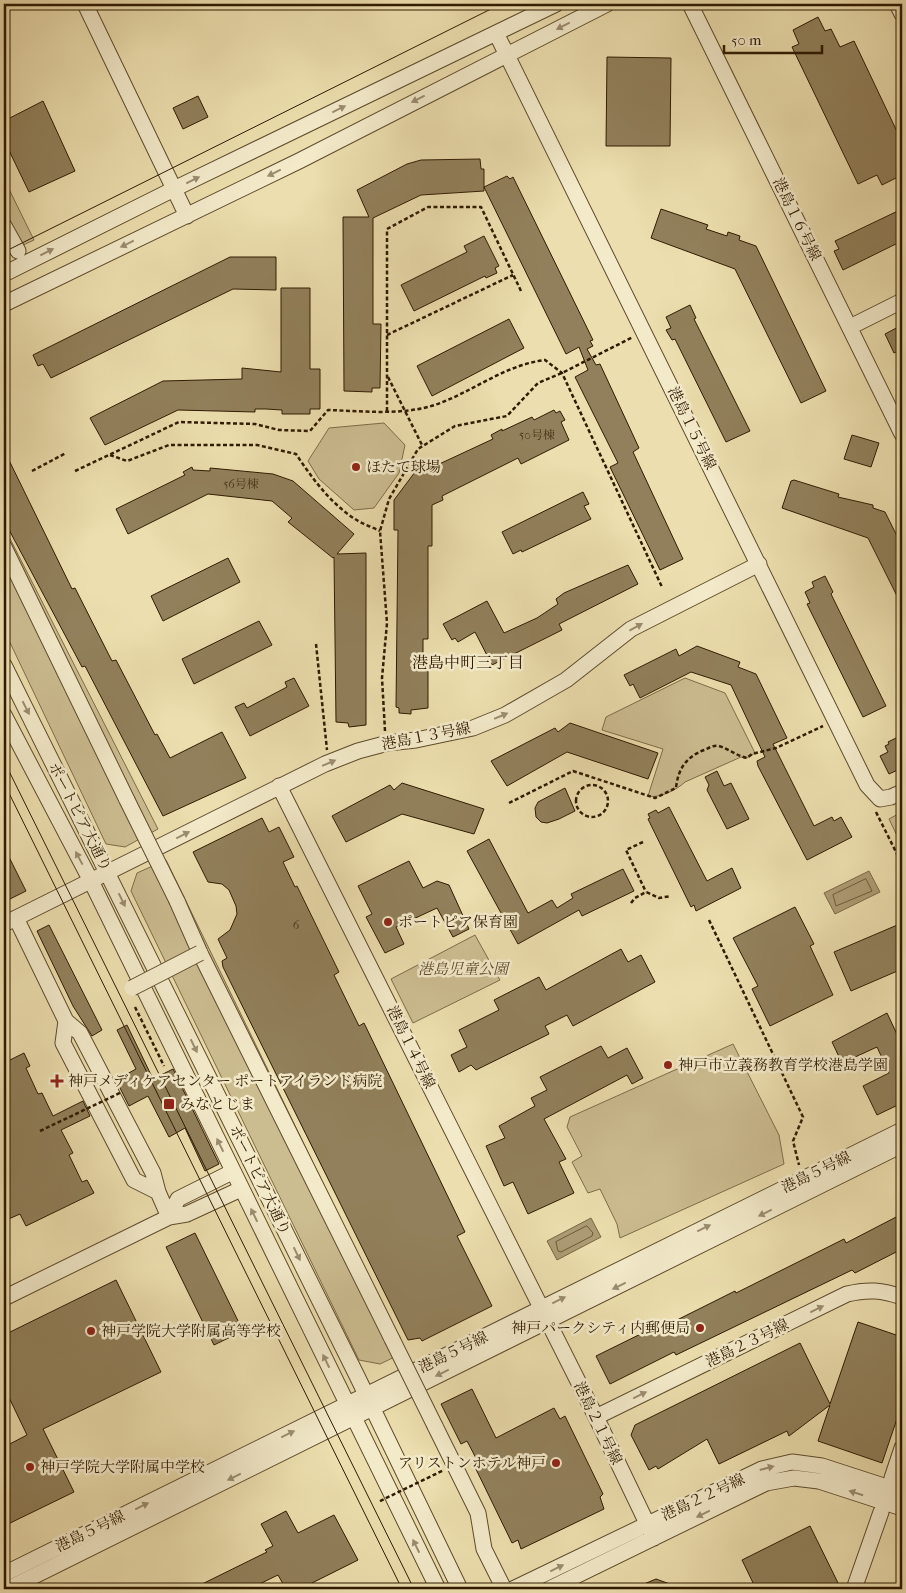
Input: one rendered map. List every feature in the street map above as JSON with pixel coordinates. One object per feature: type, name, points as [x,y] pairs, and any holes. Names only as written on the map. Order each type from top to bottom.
[{"type":"street","points":[[85,4],[187,216]]},
{"type":"street","points":[[4,274],[174,189],[556,4]]},
{"type":"street","points":[[4,304],[187,216],[606,4]]},
{"type":"street","name":"港島１６号線","points":[[690,4],[902,434]]},
{"type":"street","points":[[897,4],[902,14]]},
{"type":"street","name":"港島１５号線","points":[[496,33],[873,794],[880,799],[891,798],[902,792]]},
{"type":"street","points":[[4,226],[18,251]]},
{"type":"street","points":[[850,327],[902,301]]},
{"type":"street","points":[[4,547],[177,901],[200,953],[478,1513],[504,1589]]},
{"type":"street","name":"港島１３号線","points":[[10,921],[279,786],[358,751],[388,743],[416,740],[472,728],[505,715],[566,680],[631,629],[759,564]]},
{"type":"street","name":"ポートピア大通り","points":[[4,664],[370,1401],[460,1589]]},
{"type":"street","name":"ポートピア大通り","points":[[4,715],[91,881],[438,1589]]},
{"type":"street","name":"港島１４号線","points":[[279,786],[544,1315]]},
{"type":"street","points":[[10,921],[66,1021],[80,1033],[153,1173],[158,1192],[169,1217]]},
{"type":"street","points":[[132,988],[200,953]]},
{"type":"street","name":"港島５号線","points":[[544,1315],[902,1130]]},
{"type":"street","name":"港島５号線","points":[[8,1589],[370,1401],[544,1315],[902,1145]]},
{"type":"street","points":[[169,1217],[178,1199],[232,1172]]},
{"type":"street","points":[[4,1298],[169,1217],[187,1214],[241,1189]]},
{"type":"street","name":"港島２３号線","points":[[596,1417],[847,1294],[866,1290],[884,1291],[902,1297]]},
{"type":"street","name":"港島２１号線","points":[[544,1315],[596,1417],[645,1524],[654,1538]]},
{"type":"street","name":"港島５号線","points":[[4,1574],[350,1411]]},
{"type":"street","points":[[892,1478],[902,1448]]},
{"type":"street","name":"港島２２号線","points":[[513,1589],[762,1468],[792,1462],[822,1466],[902,1492]]},
{"type":"street","name":"港島２２号線","points":[[554,1588],[766,1483],[794,1478],[819,1481],[902,1508]]},
{"type":"street","points":[[854,1589],[881,1512]]},
{"type":"path","points":[[387,411],[387,228],[428,207],[480,207],[521,291]]},
{"type":"path","points":[[387,335],[513,275]]},
{"type":"path","points":[[385,732],[382,678],[387,623],[380,531],[389,499],[418,449],[455,426],[507,416],[538,383],[562,373],[644,331]]},
{"type":"path","points":[[74,471],[179,422],[255,424],[279,430],[310,431],[328,410],[387,411],[429,406],[527,362],[545,360],[562,373],[662,587]]},
{"type":"path","points":[[387,375],[422,446]]},
{"type":"path","points":[[110,455],[127,461],[170,445],[257,445],[296,454],[328,496],[355,520],[380,531]]},
{"type":"path","points":[[32,471],[66,453]]},
{"type":"path","points":[[316,644],[327,752]]},
{"type":"path","points":[[509,803],[573,770],[655,798],[676,788],[678,775],[684,763],[694,754],[713,746],[720,746],[747,758],[752,754],[776,748],[835,720]]},
{"type":"path","points":[[586,785],[598,785],[606,792],[608,797],[604,812],[594,817],[580,812],[575,802],[578,792],[586,785]]},
{"type":"path","points":[[873,806],[902,864]]},
{"type":"path","points":[[643,842],[626,850],[646,892],[659,898],[671,896]]},
{"type":"path","points":[[631,903],[635,898],[646,892]]},
{"type":"path","points":[[709,920],[803,1117],[793,1141],[799,1165]]},
{"type":"path","points":[[135,1008],[164,1066]]},
{"type":"path","points":[[40,1131],[122,1092]]},
{"type":"path","points":[[380,1501],[444,1470]]},
{"type":"green space","points":[[4,179],[34,240],[4,254]]},
{"type":"green space","name":"ほたて球場","points":[[384,423],[405,445],[399,473],[374,508],[354,510],[319,479],[308,461],[329,428]]},
{"type":"green space","points":[[4,527],[158,829],[125,847],[106,844],[4,630]]},
{"type":"green space","points":[[685,678],[725,693],[755,753],[747,758],[741,757],[685,782],[668,793],[652,797],[648,796],[663,749],[602,730],[606,717]]},
{"type":"green space","points":[[902,812],[902,846],[889,819]]},
{"type":"green space","points":[[166,860],[405,1352],[380,1364],[359,1360],[131,891],[137,873]]},
{"type":"green space","name":"港島児童公園","points":[[475,935],[500,980],[413,1023],[391,979]]},
{"type":"green space","points":[[733,1044],[779,1135],[784,1164],[620,1238],[617,1224],[600,1189],[588,1193],[572,1162],[582,1156],[567,1127],[570,1117]]},
{"type":"water","points":[[869,871],[880,892],[835,914],[824,893]]},
{"type":"water","points":[[591,1218],[601,1237],[557,1260],[547,1241]]},
{"type":"building","points":[[818,17],[825,31],[831,29],[840,47],[854,41],[902,142],[902,175],[882,185],[877,175],[858,184],[792,47],[799,44],[793,30]]},
{"type":"building","points":[[607,57],[671,58],[670,146],[606,146]]},
{"type":"building","points":[[198,96],[208,117],[183,129],[173,108]]},
{"type":"building","points":[[43,101],[75,171],[29,192],[4,140],[4,121]]},
{"type":"building","points":[[480,159],[481,169],[484,169],[484,191],[421,195],[373,218],[373,324],[381,324],[380,388],[372,388],[372,392],[344,391],[343,217],[369,217],[357,190],[407,164],[421,160]]},
{"type":"building","points":[[507,176],[510,179],[513,177],[593,340],[590,341],[593,346],[587,349],[596,365],[600,364],[639,448],[633,452],[683,559],[660,570],[610,467],[618,463],[575,377],[588,370],[579,347],[566,354],[484,187]]},
{"type":"building","points":[[661,209],[708,225],[706,229],[727,236],[728,232],[740,236],[739,240],[756,246],[826,391],[801,403],[735,269],[651,238]]},
{"type":"building","points":[[902,209],[902,241],[843,270],[834,251],[839,249],[835,241]]},
{"type":"building","points":[[484,236],[499,266],[495,268],[497,273],[486,278],[485,276],[414,311],[401,285],[467,252],[464,246]]},
{"type":"building","points":[[230,257],[276,257],[276,290],[233,289],[51,378],[43,364],[38,366],[33,355]]},
{"type":"building","points":[[281,288],[310,288],[310,369],[320,369],[320,409],[310,409],[310,414],[282,414],[282,410],[266,409],[255,409],[255,412],[178,410],[105,445],[90,418],[163,381],[242,379],[242,368],[281,372]]},
{"type":"building","points":[[690,305],[696,318],[694,319],[750,431],[726,442],[675,339],[672,340],[666,330],[671,328],[666,317]]},
{"type":"building","points":[[509,319],[524,348],[432,396],[417,366]]},
{"type":"building","points":[[902,325],[902,349],[894,353],[885,334]]},
{"type":"building","points":[[554,410],[556,413],[560,411],[565,420],[561,422],[569,440],[521,464],[518,458],[442,496],[443,500],[432,505],[432,546],[428,546],[428,639],[423,639],[423,659],[428,659],[428,708],[411,710],[411,714],[399,713],[399,708],[396,707],[398,530],[394,530],[394,500],[415,472],[434,463],[435,466],[493,439],[491,435],[502,429],[502,431],[532,417],[534,420]]},
{"type":"building","points":[[852,435],[879,443],[871,467],[844,459]]},
{"type":"building","points":[[4,450],[72,589],[75,588],[112,661],[116,660],[155,735],[157,734],[170,758],[222,732],[246,778],[163,816],[85,666],[82,667],[7,526],[4,516]]},
{"type":"building","points":[[192,467],[193,470],[210,471],[210,468],[273,474],[293,481],[354,534],[337,554],[366,553],[366,725],[349,727],[348,723],[336,722],[334,557],[288,522],[292,518],[272,501],[208,494],[128,534],[116,509],[185,475],[183,472]]},
{"type":"building","points":[[794,480],[839,494],[838,497],[873,505],[873,508],[885,512],[902,546],[902,606],[868,538],[782,508],[791,481]]},
{"type":"building","points":[[583,492],[589,504],[584,506],[591,519],[522,552],[521,550],[513,554],[502,532]]},
{"type":"building","points":[[228,558],[240,582],[163,621],[151,596]]},
{"type":"building","points":[[628,565],[638,584],[559,624],[562,630],[492,665],[475,632],[458,642],[455,638],[452,640],[443,624],[487,601],[504,633],[537,618],[558,604],[556,599],[564,593]]},
{"type":"building","points":[[825,576],[833,592],[831,594],[886,706],[863,717],[807,604],[810,603],[805,592],[814,587],[812,582]]},
{"type":"building","points":[[259,621],[272,645],[194,684],[182,659]]},
{"type":"building","points":[[697,646],[740,662],[738,667],[756,674],[787,738],[773,744],[814,826],[832,817],[834,821],[841,817],[852,837],[807,860],[758,766],[757,761],[765,757],[731,685],[691,672],[640,698],[633,684],[630,686],[624,675],[676,649],[679,656]]},
{"type":"building","points":[[294,678],[309,706],[250,736],[235,707],[244,703],[247,708],[287,687],[285,682]]},
{"type":"building","points":[[570,723],[658,753],[648,779],[567,752],[507,786],[491,761],[555,728],[558,732]]},
{"type":"building","points":[[902,735],[902,768],[889,774],[880,756],[888,752],[885,746],[889,744],[888,742]]},
{"type":"building","points":[[717,771],[724,786],[731,783],[749,819],[727,829],[707,790],[709,785],[705,777]]},
{"type":"building","points":[[402,783],[484,809],[474,834],[402,814],[346,842],[332,816],[390,785],[394,790]]},
{"type":"building","points":[[565,788],[575,811],[547,823],[541,822],[536,817],[535,808],[538,802]]},
{"type":"building","points":[[669,807],[707,881],[732,868],[741,888],[696,911],[694,905],[691,907],[648,819],[650,818],[648,814],[656,810],[658,813]]},
{"type":"building","points":[[262,818],[269,832],[279,827],[294,857],[283,862],[295,887],[297,886],[339,972],[334,975],[359,1026],[364,1023],[465,1232],[457,1236],[492,1306],[422,1341],[420,1338],[408,1340],[223,967],[222,961],[227,958],[218,939],[230,930],[237,914],[236,906],[229,890],[222,884],[208,882],[193,852]]},
{"type":"building","points":[[489,839],[528,913],[552,900],[557,908],[573,898],[571,894],[623,869],[634,891],[582,916],[579,910],[518,944],[467,851]]},
{"type":"building","points":[[4,847],[26,891],[4,902]]},
{"type":"building","name":"ポートピア保育園","points":[[409,861],[423,888],[437,881],[449,885],[469,929],[453,937],[437,908],[396,927],[404,944],[385,953],[366,917],[372,914],[358,886]]},
{"type":"building","points":[[795,907],[814,944],[810,946],[833,995],[770,1026],[752,989],[758,986],[733,938]]},
{"type":"building","points":[[902,923],[902,969],[851,991],[834,952]]},
{"type":"building","points":[[49,925],[102,1030],[92,1036],[73,1006],[37,931]]},
{"type":"building","points":[[621,949],[628,962],[641,955],[655,982],[573,1026],[567,1015],[545,1026],[549,1034],[476,1070],[471,1065],[459,1072],[451,1055],[467,1047],[459,1030],[499,1010],[494,1000],[539,977],[546,990]]},
{"type":"building","points":[[887,1013],[902,1045],[902,1103],[877,1115],[863,1086],[889,1073],[877,1047],[842,1063],[832,1042]]},
{"type":"building","points":[[127,1025],[153,1079],[173,1069],[219,1164],[205,1171],[185,1128],[169,1137],[148,1096],[129,1106],[116,1080],[136,1069],[117,1030]]},
{"type":"building","points":[[601,1046],[608,1058],[627,1048],[643,1078],[632,1084],[627,1075],[544,1119],[566,1159],[559,1162],[574,1193],[528,1214],[513,1182],[504,1186],[486,1146],[505,1138],[499,1126],[535,1106],[531,1098],[547,1090],[540,1077]]},
{"type":"building","points":[[24,1053],[30,1066],[26,1068],[38,1094],[42,1093],[53,1116],[83,1101],[90,1116],[61,1130],[73,1153],[69,1155],[82,1182],[87,1180],[94,1193],[26,1226],[20,1214],[4,1221],[4,1063]]},
{"type":"building","points":[[902,1214],[902,1249],[855,1273],[852,1270],[676,1355],[674,1352],[610,1384],[596,1356],[663,1323],[665,1326],[735,1291],[736,1293],[844,1239],[846,1243]]},
{"type":"building","points":[[195,1233],[243,1331],[214,1345],[166,1247]]},
{"type":"building","points":[[116,1280],[161,1372],[43,1429],[74,1492],[4,1526],[4,1447],[27,1435],[4,1387],[4,1335]]},
{"type":"building","points":[[858,1322],[902,1337],[902,1404],[882,1463],[818,1441],[830,1405],[789,1436],[787,1431],[719,1464],[707,1439],[658,1469],[656,1466],[649,1470],[631,1435],[635,1425],[800,1343],[830,1404]]},
{"type":"building","points":[[472,1389],[496,1438],[554,1408],[560,1419],[565,1416],[603,1494],[600,1497],[604,1509],[521,1549],[518,1540],[512,1543],[473,1463],[477,1460],[467,1441],[461,1444],[441,1404]]},
{"type":"building","points":[[286,1511],[298,1533],[334,1515],[358,1560],[300,1589],[286,1589],[278,1575],[249,1589],[192,1589],[267,1552],[265,1550],[273,1546],[261,1524]]},
{"type":"building","points":[[810,1526],[841,1589],[756,1589],[742,1560]]},
{"type":"building","points":[[656,1579],[681,1588],[681,1589],[632,1589]]},
{"type":"tram line","points":[[4,252],[501,4]]},
{"type":"tram line","points":[[4,761],[414,1589]]},
{"type":"tram line","points":[[4,783],[402,1589]]},
{"type":"place","name":"ほたて球場","points":[[356,467]]},
{"type":"place","name":"ポートピア保育園","points":[[388,922]]},
{"type":"place","name":"神戸市立義務教育学校港島学園","points":[[668,1065]]},
{"type":"place","name":"神戸メディケアセンター ポートアイランド病院","points":[[57,1081]]},
{"type":"place","name":"みなとじま","points":[[169,1104]]},
{"type":"place","name":"神戸パークシティ内郵便局","points":[[700,1328]]},
{"type":"place","name":"神戸学院大学附属高等学校","points":[[91,1331]]},
{"type":"place","name":"アリストンホテル神戸","points":[[556,1463]]},
{"type":"place","name":"神戸学院大学附属中学校","points":[[30,1467]]},
{"type":"district","name":"港島中町三丁目","points":[[468,662]]}]
